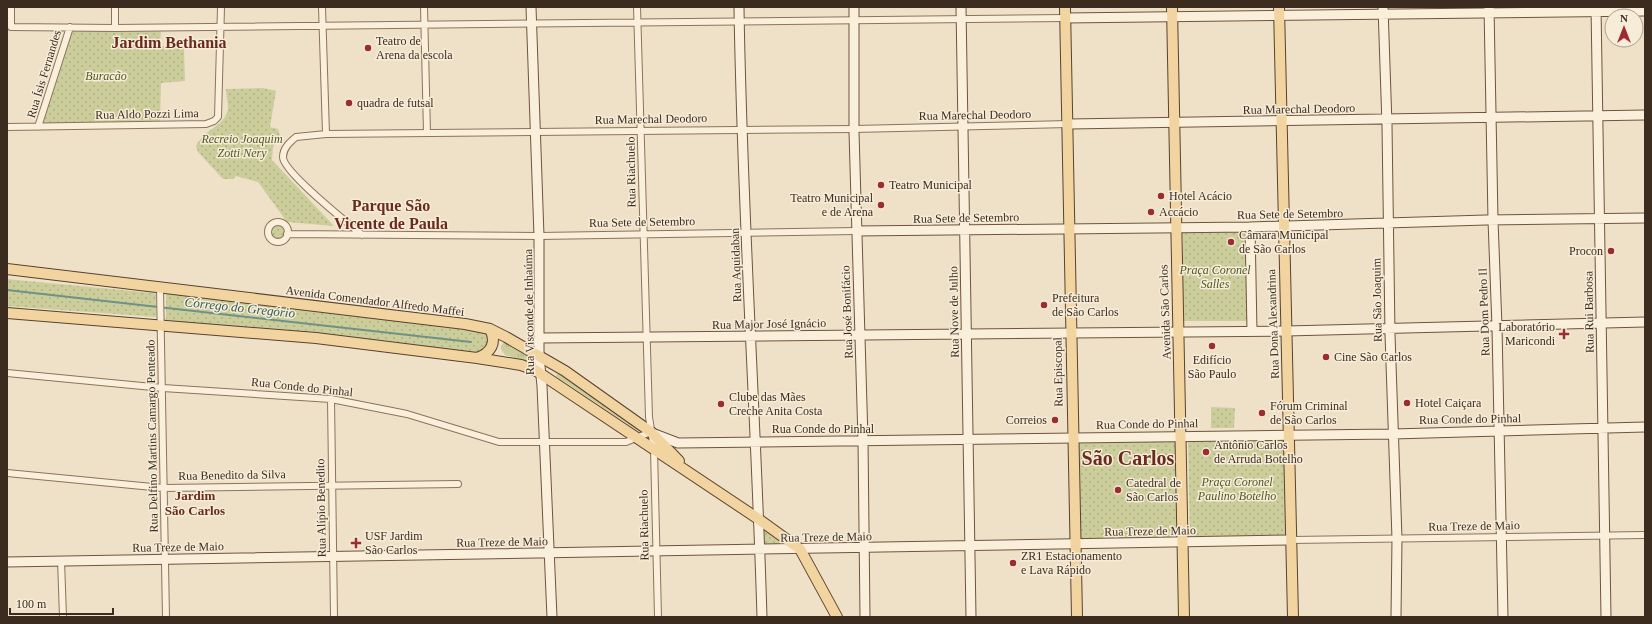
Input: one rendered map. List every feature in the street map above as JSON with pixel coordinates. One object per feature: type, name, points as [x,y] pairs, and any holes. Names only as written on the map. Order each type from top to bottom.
[{"type":"main road","name":"Rua Episcopal","points":[[1065,7],[1069,124],[1074,544],[1077,617]]},
{"type":"main road","name":"Avenida São Carlos","points":[[1172,7],[1175,227],[1184,617]]},
{"type":"main road","name":"Rua Dona Alexandrina","points":[[1279,11],[1286,330],[1290,435],[1293,617]]},
{"type":"main road","name":"Avenida Comendador Alfredo Maffei","points":[[7,269],[160,293],[465,324],[490,329],[565,371],[651,432],[693,475]]},
{"type":"main road","name":"Avenida Comendador Alfredo Maffei","points":[[7,313],[161,323],[316,338],[477,358],[526,366],[542,373],[757,518],[800,549],[837,617]]},
{"type":"main road","points":[[477,358],[488,353],[491,349],[493,343],[490,329]]},
{"type":"main road","points":[[502,362],[498,346],[502,338],[506,337]]},
{"type":"street","points":[[11,7],[11,27],[115,28],[220,25],[324,26],[424,23],[637,23],[1172,18],[1279,11],[1596,9],[1645,11]]},
{"type":"street","points":[[115,7],[115,28]]},
{"type":"street","name":"Rua Aldo Pozzi Lima","points":[[7,127],[206,124],[214,121],[218,117],[221,7]]},
{"type":"street","points":[[322,7],[324,26],[326,134]]},
{"type":"street","points":[[424,7],[427,133]]},
{"type":"street","name":"Rua Visconde de Inhaúma","points":[[531,7],[539,236],[539,356],[542,373],[552,617]]},
{"type":"street","name":"Rua Riachuelo","points":[[637,7],[646,338],[651,432],[654,449],[658,617]]},
{"type":"street","name":"Rua Aquidaban","points":[[739,7],[742,129],[756,441],[757,518],[760,551],[762,617]]},
{"type":"street","name":"Rua José Bonifácio","points":[[854,7],[856,231],[863,440],[866,617]]},
{"type":"street","name":"Rua Nove de Julho","points":[[960,7],[969,439],[971,617]]},
{"type":"street","name":"Rua Rui Barbosa","points":[[1596,9],[1598,219],[1606,617]]},
{"type":"street","name":"Rua São Joaquim","points":[[1383,10],[1387,120],[1390,329],[1396,539],[1396,617]]},
{"type":"street","name":"Rua Dom Pedro II","points":[[1490,10],[1493,220],[1497,326],[1500,537],[1503,617]]},
{"type":"street","name":"Rua Ísis Fernandes","points":[[38,127],[70,27]]},
{"type":"street","name":"Rua Marechal Deodoro","points":[[362,235],[308,188],[291,172],[284,162],[283,156],[287,145],[296,137],[326,134],[854,129],[1645,115]]},
{"type":"street","name":"Rua Sete de Setembro","points":[[287,234],[539,236],[1070,228],[1250,227],[1493,220],[1645,218]]},
{"type":"street","points":[[1250,227],[1252,331]]},
{"type":"street","name":"Rua Delfino Martins Camargo Penteado","points":[[160,293],[163,388],[163,488],[166,617]]},
{"type":"street","name":"Rua Major José Ignácio","points":[[540,338],[646,338],[860,334],[1071,334],[1390,329],[1601,322],[1645,322]]},
{"type":"street","name":"Rua Conde do Pinhal","points":[[7,373],[163,388],[331,399],[408,414],[499,442],[626,442],[637,438]]},
{"type":"street","name":"Rua Alípio Benedito","points":[[331,399],[334,617]]},
{"type":"street","name":"Rua Conde do Pinhal","points":[[651,432],[678,443],[1393,434],[1645,427]]},
{"type":"street","points":[[637,438],[651,432]]},
{"type":"street","name":"Rua Benedito da Silva","points":[[7,473],[163,488],[458,484]]},
{"type":"street","name":"Rua Treze de Maio","points":[[7,562],[61,560],[333,558],[550,553],[760,551],[1291,540],[1645,535]]},
{"type":"street","points":[[61,560],[63,617]]},
{"type":"green space","name":"Buracão","points":[[72,29],[161,30],[160,46],[184,47],[185,81],[161,83],[160,122],[43,124]]},
{"type":"green space","name":"Recreio Joaquim Zotti Nery","points":[[263,88],[276,91],[270,127],[278,129],[280,135],[273,147],[272,160],[334,226],[287,222],[258,182],[236,176],[233,179],[223,179],[198,152],[196,146],[200,140],[223,119],[226,114],[228,108],[226,89]]},
{"type":"green space","points":[[275,224],[281,224],[286,229],[284,238],[281,240],[275,240],[270,235],[270,229]]},
{"type":"green space","name":"Praça Coronel Salles","points":[[1247,232],[1248,321],[1183,321],[1183,233]]},
{"type":"green space","points":[[7,279],[153,293],[156,294],[156,317],[7,306]]},
{"type":"green space","points":[[168,293],[486,332],[490,341],[481,354],[401,344],[166,320],[166,295]]},
{"type":"green space","points":[[505,341],[536,359],[536,364],[505,355],[501,349],[501,346]]},
{"type":"green space","points":[[559,372],[642,431],[640,432],[557,377],[556,376]]},
{"type":"green space","points":[[1211,407],[1235,408],[1234,428],[1211,428]]},
{"type":"green space","points":[[1175,439],[1177,539],[1077,541],[1076,441]]},
{"type":"green space","name":"Praça Coronel Paulino Botelho","points":[[1285,439],[1287,537],[1190,538],[1188,441]]},
{"type":"green space","points":[[757,518],[800,549],[760,551]]},
{"type":"waterway","name":"Córrego do Gregório","points":[[7,290],[471,342]]},
{"type":"place","name":"Teatro de Arena da escola","points":[[368,48]]},
{"type":"place","name":"quadra de futsal","points":[[349,103]]},
{"type":"place","name":"Teatro Municipal","points":[[881,185]]},
{"type":"place","name":"Hotel Acácio","points":[[1161,196]]},
{"type":"place","name":"Teatro Municipal e de Arena","points":[[881,205]]},
{"type":"place","name":"Accácio","points":[[1151,212]]},
{"type":"place","name":"Câmara Municipal de São Carlos","points":[[1231,242]]},
{"type":"place","name":"Procon","points":[[1611,251]]},
{"type":"place","name":"Prefeitura de São Carlos","points":[[1044,305]]},
{"type":"place","name":"Laboratório Maricondi","points":[[1564,334]]},
{"type":"place","name":"Edifício São Paulo","points":[[1212,346]]},
{"type":"place","name":"Cine São Carlos","points":[[1326,357]]},
{"type":"place","name":"Hotel Caiçara","points":[[1407,403]]},
{"type":"place","name":"Clube das Mães Creche Anita Costa","points":[[721,404]]},
{"type":"place","name":"Fórum Criminal de São Carlos","points":[[1262,413]]},
{"type":"place","name":"Correios","points":[[1055,420]]},
{"type":"place","name":"Antônio Carlos de Arruda Botelho","points":[[1206,452]]},
{"type":"place","name":"Catedral de São Carlos","points":[[1118,490]]},
{"type":"place","name":"USF Jardim São Carlos","points":[[356,543]]},
{"type":"place","name":"ZR1 Estacionamento e Lava Rápido","points":[[1013,563]]},
{"type":"district","name":"Jardim Bethania","points":[[169,42]]},
{"type":"district","name":"Parque São Vicente de Paula","points":[[391,214]]},
{"type":"district","name":"São Carlos","points":[[1128,458]]},
{"type":"district","name":"Jardim São Carlos","points":[[195,502]]}]
